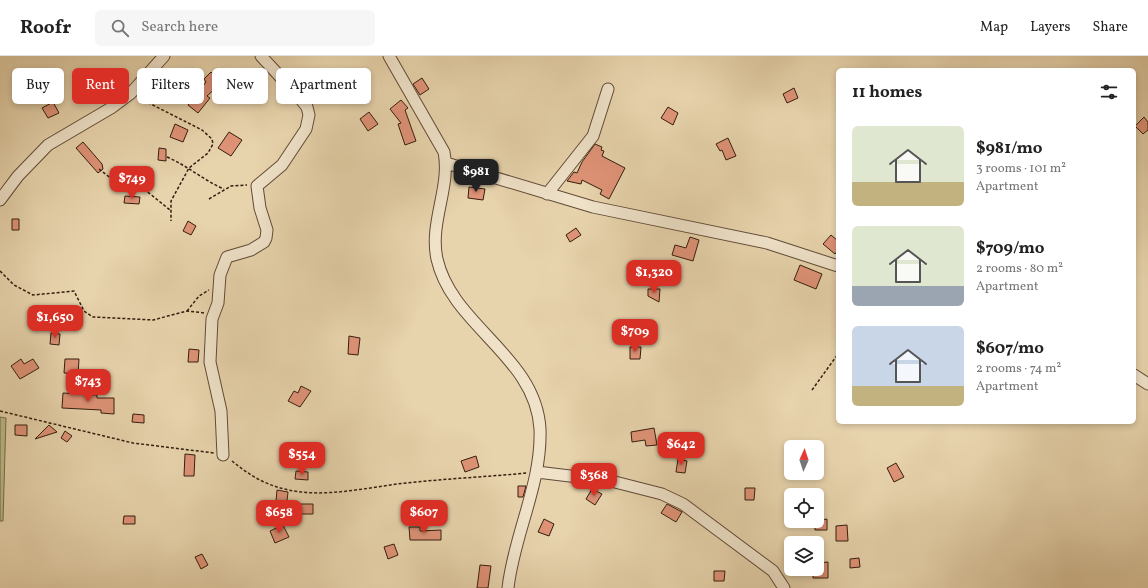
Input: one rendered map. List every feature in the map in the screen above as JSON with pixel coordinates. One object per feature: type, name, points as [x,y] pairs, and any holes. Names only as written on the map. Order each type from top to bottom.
[{"type":"street","points":[[0,200],[18,176],[48,145],[111,108],[131,93],[164,56]]},
{"type":"street","points":[[223,455],[221,411],[210,362],[212,315],[218,303],[218,285],[227,257],[251,250],[264,242],[267,230],[260,208],[257,186],[279,169],[306,129],[309,115],[307,108],[300,97],[261,56]]},
{"type":"street","points":[[389,56],[444,152],[446,164],[435,229],[435,244],[437,260],[446,284],[460,305],[519,371],[537,410],[540,428],[537,472],[512,561],[508,588]]},
{"type":"street","points":[[547,194],[593,136],[608,89]]},
{"type":"street","points":[[446,164],[547,194],[652,220],[767,243],[836,265]]},
{"type":"street","points":[[1136,376],[1148,384]]},
{"type":"street","points":[[537,472],[611,481],[643,488],[669,497],[683,504],[773,571],[784,588]]},
{"type":"path","points":[[131,93],[202,130],[212,139],[213,144],[208,152],[189,168],[171,201],[171,221]]},
{"type":"path","points":[[167,158],[189,168],[203,179],[224,189]]},
{"type":"path","points":[[99,169],[113,180],[144,189],[170,210]]},
{"type":"path","points":[[209,199],[224,189],[240,185],[257,186]]},
{"type":"path","points":[[0,271],[14,285],[33,295],[74,291],[84,311],[93,318],[153,320],[187,311],[212,315]]},
{"type":"path","points":[[187,311],[199,296],[218,285]]},
{"type":"path","points":[[812,390],[836,357]]},
{"type":"path","points":[[0,411],[133,443],[223,455],[262,481],[302,491],[327,493],[396,484],[537,472]]},
{"type":"green space","points":[[0,417],[6,418],[3,521],[0,521]]},
{"type":"building","points":[[211,72],[212,73],[212,91],[207,96],[210,98],[198,113],[188,105],[204,104],[204,85],[206,82],[204,79]]},
{"type":"building","points":[[422,78],[429,89],[420,95],[413,84]]},
{"type":"building","points":[[794,88],[798,98],[787,103],[783,94]]},
{"type":"building","points":[[401,100],[408,108],[405,110],[416,141],[405,145],[398,124],[401,123],[390,109]]},
{"type":"building","points":[[49,104],[54,104],[59,113],[48,118],[42,108]]},
{"type":"building","points":[[668,107],[678,113],[673,125],[661,118]]},
{"type":"building","points":[[369,112],[378,124],[368,131],[360,119]]},
{"type":"building","points":[[1144,117],[1148,122],[1148,130],[1143,134],[1136,127],[1136,125]]},
{"type":"building","points":[[175,124],[188,130],[183,142],[170,137]]},
{"type":"building","points":[[229,132],[242,140],[231,156],[218,148]]},
{"type":"building","points":[[728,138],[736,156],[726,160],[722,150],[720,151],[716,144]]},
{"type":"building","points":[[83,142],[102,164],[103,169],[98,173],[76,148]]},
{"type":"building","points":[[595,144],[602,147],[601,150],[604,151],[602,156],[625,168],[609,199],[600,194],[602,190],[582,180],[581,184],[567,181],[574,172],[577,173],[582,162]]},
{"type":"building","points":[[159,148],[166,149],[166,161],[158,160]]},
{"type":"building","points":[[469,187],[485,189],[483,200],[468,198]]},
{"type":"building","points":[[125,196],[140,197],[139,204],[124,203]]},
{"type":"building","points":[[12,219],[19,219],[19,230],[12,230]]},
{"type":"building","points":[[188,221],[196,226],[191,235],[183,231]]},
{"type":"building","points":[[576,228],[581,235],[570,242],[566,235]]},
{"type":"building","points":[[831,235],[836,239],[836,253],[835,254],[823,244]]},
{"type":"building","points":[[690,237],[699,240],[693,261],[672,255],[675,245],[686,248]]},
{"type":"building","points":[[800,265],[822,274],[816,289],[794,280]]},
{"type":"building","points":[[648,289],[660,289],[659,302],[648,296]]},
{"type":"building","points":[[51,333],[60,334],[59,345],[50,344]]},
{"type":"building","points":[[349,336],[360,338],[358,355],[348,354]]},
{"type":"building","points":[[630,347],[641,347],[640,359],[630,359]]},
{"type":"building","points":[[189,349],[199,350],[198,362],[188,362]]},
{"type":"building","points":[[21,359],[24,364],[33,359],[39,368],[20,379],[11,366]]},
{"type":"building","points":[[65,359],[79,359],[78,374],[64,373]]},
{"type":"building","points":[[301,386],[311,391],[300,407],[288,401],[294,391],[298,393]]},
{"type":"building","points":[[63,393],[97,395],[97,398],[114,398],[114,414],[101,413],[101,410],[62,408]]},
{"type":"building","points":[[133,414],[144,415],[144,423],[132,422]]},
{"type":"building","points":[[15,425],[27,425],[27,436],[15,435]]},
{"type":"building","points":[[49,425],[57,432],[35,439]]},
{"type":"building","points":[[654,428],[657,445],[646,446],[645,440],[632,442],[631,432]]},
{"type":"building","points":[[65,431],[72,436],[67,442],[61,438]]},
{"type":"building","points":[[185,454],[195,455],[194,476],[184,476]]},
{"type":"building","points":[[476,456],[479,467],[465,472],[461,461]]},
{"type":"building","points":[[678,459],[687,461],[685,473],[676,472]]},
{"type":"building","points":[[896,463],[904,477],[894,482],[887,468]]},
{"type":"building","points":[[296,471],[308,472],[308,480],[295,479]]},
{"type":"building","points":[[518,486],[526,486],[523,497],[518,497]]},
{"type":"building","points":[[745,488],[755,488],[754,500],[745,500]]},
{"type":"building","points":[[592,489],[602,494],[595,505],[586,499]]},
{"type":"building","points":[[277,490],[288,492],[287,501],[276,501]]},
{"type":"building","points":[[299,504],[313,504],[313,514],[299,514]]},
{"type":"building","points":[[667,504],[682,512],[676,522],[661,513]]},
{"type":"building","points":[[124,516],[135,516],[135,524],[123,524]]},
{"type":"building","points":[[544,519],[554,524],[549,536],[538,532]]},
{"type":"building","points":[[827,519],[827,530],[815,530],[815,528],[824,528],[824,520]]},
{"type":"building","points":[[283,525],[289,537],[275,543],[270,531]]},
{"type":"building","points":[[847,525],[848,541],[836,541],[836,526]]},
{"type":"building","points":[[409,527],[420,527],[420,531],[441,530],[441,540],[410,540]]},
{"type":"building","points":[[394,544],[398,555],[388,559],[384,547]]},
{"type":"building","points":[[202,554],[208,565],[201,569],[195,557]]},
{"type":"building","points":[[859,558],[860,567],[850,568],[850,559]]},
{"type":"building","points":[[824,562],[828,562],[828,578],[813,578],[813,576],[824,576]]},
{"type":"building","points":[[480,565],[491,566],[488,588],[477,588]]},
{"type":"building","points":[[714,571],[725,571],[724,581],[714,581]]}]
